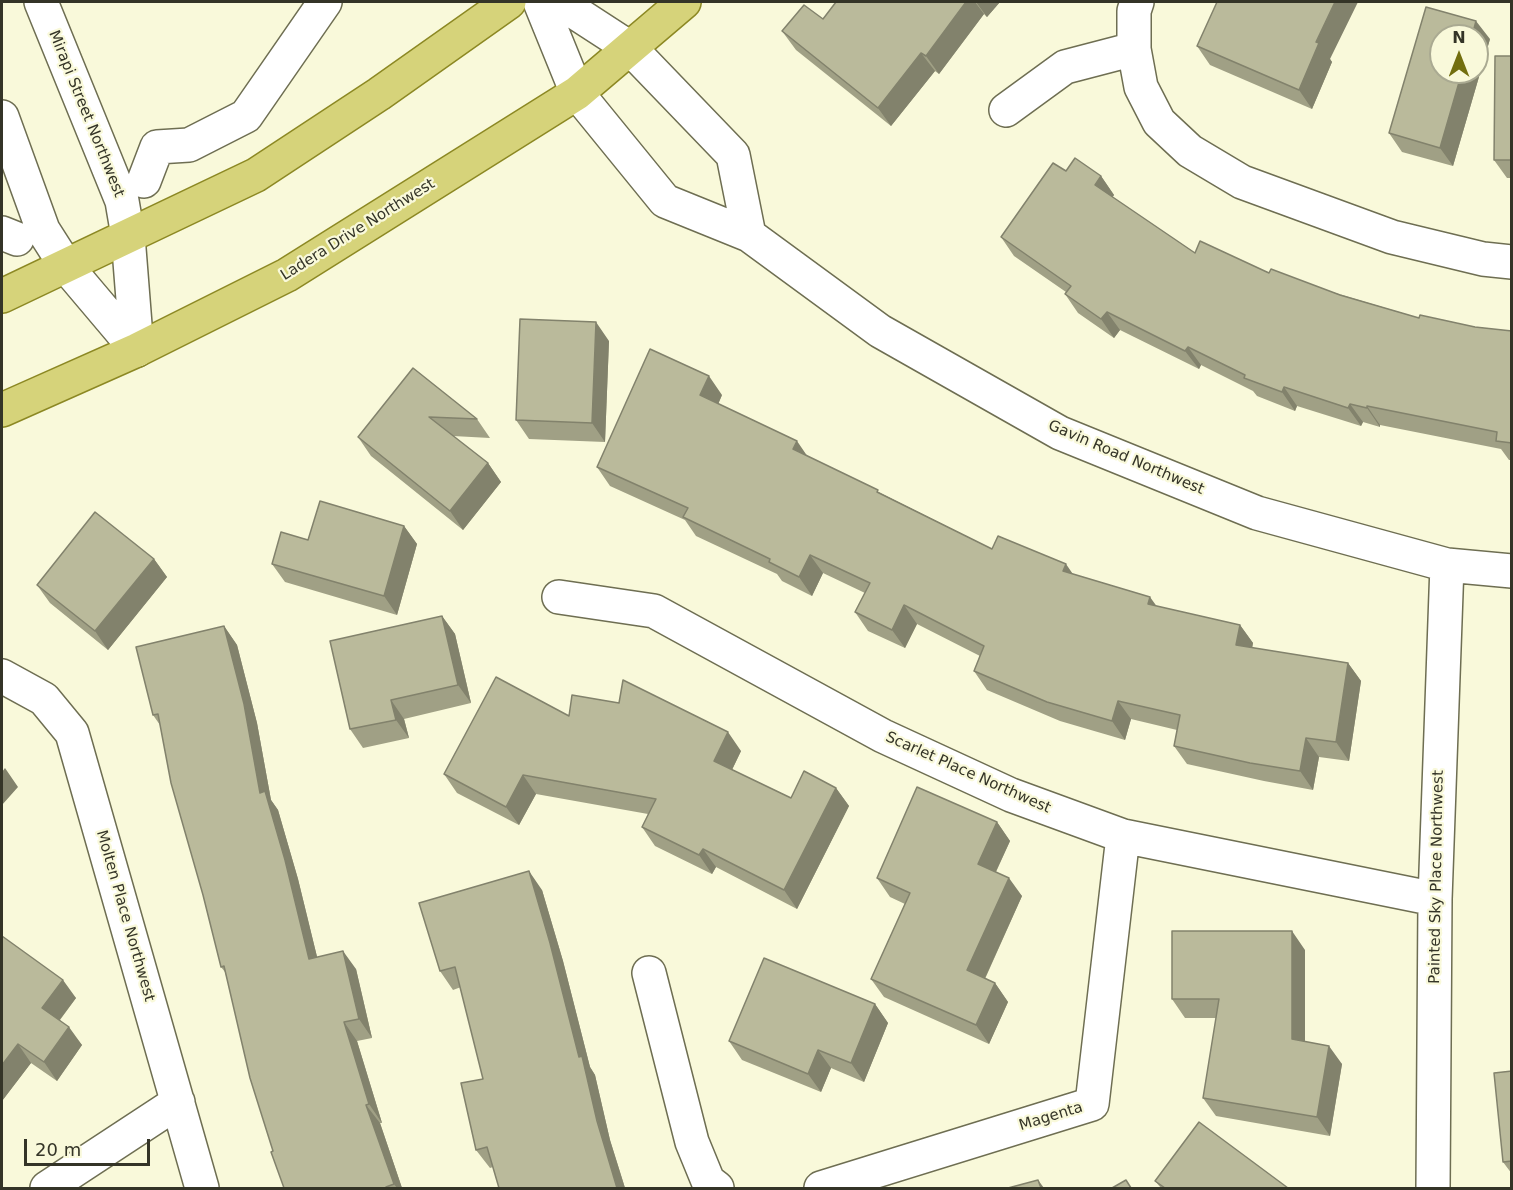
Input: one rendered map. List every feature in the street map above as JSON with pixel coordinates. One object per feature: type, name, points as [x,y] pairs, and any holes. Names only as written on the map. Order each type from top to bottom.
[{"type":"main road","points":[[2,296],[256,175],[379,94],[509,2]]},
{"type":"main road","name":"Ladera Drive Northwest","points":[[2,410],[137,350],[287,275],[577,93],[684,2]]},
{"type":"street","name":"Mirapi Street Northwest","points":[[41,2],[122,201],[128,236],[137,350]]},
{"type":"street","points":[[144,180],[157,147],[189,145],[246,116],[325,2]]},
{"type":"street","name":"Gavin Road Northwest","points":[[540,2],[577,93],[665,201],[749,235],[880,331],[1060,433],[1257,513],[1447,565],[1512,571]]},
{"type":"street","points":[[559,2],[630,48],[733,155],[749,235]]},
{"type":"street","points":[[1137,2],[1134,11],[1134,49],[1141,87],[1159,122],[1190,151],[1242,182],[1392,237],[1483,259],[1512,262]]},
{"type":"street","points":[[1006,110],[1065,67],[1134,49]]},
{"type":"street","points":[[2,117],[43,230],[66,266],[137,350]]},
{"type":"street","name":"Painted Sky Place Northwest","points":[[1433,1188],[1435,899],[1447,565]]},
{"type":"street","name":"Scarlet Place Northwest","points":[[559,597],[654,611],[883,736],[1011,795],[1124,836],[1435,899]]},
{"type":"street","name":"Molten Place Northwest","points":[[2,676],[44,699],[72,733],[202,1188]]},
{"type":"street","name":"Magenta","points":[[820,1188],[1092,1104],[1124,836]]},
{"type":"street","points":[[649,973],[692,1142],[708,1181],[717,1188]]},
{"type":"street","points":[[47,1188],[178,1102]]},
{"type":"building","points":[[836,2],[966,2],[926,56],[921,53],[878,108],[782,31],[804,5],[823,19]]},
{"type":"building","points":[[1217,2],[1335,2],[1316,42],[1319,43],[1299,90],[1197,46]]},
{"type":"building","points":[[1426,7],[1476,21],[1475,24],[1429,24],[1429,84],[1459,84],[1440,148],[1389,133]]},
{"type":"building","points":[[1495,56],[1512,56],[1512,160],[1494,160]]},
{"type":"building","points":[[1075,158],[1101,176],[1095,185],[1195,253],[1200,241],[1269,273],[1271,269],[1340,295],[1419,318],[1420,315],[1475,327],[1512,331],[1512,443],[1496,441],[1497,432],[1367,406],[1367,408],[1350,404],[1348,408],[1284,387],[1282,392],[1244,378],[1245,375],[1188,347],[1185,351],[1107,312],[1101,319],[1065,294],[1071,286],[1001,237],[1053,163],[1066,171]]},
{"type":"building","points":[[520,319],[596,322],[592,423],[516,420]]},
{"type":"building","points":[[650,349],[709,376],[700,395],[797,441],[793,449],[992,549],[998,536],[1066,564],[1063,571],[1150,597],[1148,604],[1240,625],[1236,645],[1348,663],[1336,742],[1306,738],[1300,771],[1250,763],[1174,746],[1180,715],[1118,701],[1112,721],[1047,702],[974,671],[984,646],[904,605],[892,630],[855,612],[870,583],[810,555],[799,577],[769,562],[770,559],[683,517],[688,508],[597,467]]},
{"type":"building","points":[[413,368],[477,419],[429,417],[488,463],[450,511],[358,437]]},
{"type":"building","points":[[320,501],[404,526],[384,596],[272,564],[281,532],[308,540]]},
{"type":"building","points":[[95,512],[154,559],[95,631],[37,585]]},
{"type":"building","points":[[442,616],[458,685],[391,700],[396,720],[350,729],[330,641]]},
{"type":"building","points":[[224,626],[244,704],[260,793],[265,791],[285,860],[309,959],[343,951],[359,1019],[344,1022],[369,1104],[366,1105],[394,1184],[386,1188],[284,1188],[271,1152],[273,1151],[250,1078],[224,966],[221,967],[171,783],[158,714],[153,715],[136,647]]},
{"type":"building","points":[[496,677],[569,716],[572,695],[619,703],[623,680],[728,732],[714,761],[791,798],[804,771],[836,788],[784,890],[703,849],[699,855],[642,827],[656,799],[523,775],[506,807],[444,774]]},
{"type":"building","points":[[917,787],[997,822],[978,864],[1009,878],[967,970],[995,983],[976,1025],[871,979],[910,893],[877,878]]},
{"type":"building","points":[[529,871],[617,1188],[499,1188],[487,1147],[476,1150],[461,1083],[483,1079],[455,967],[440,971],[419,903]]},
{"type":"building","points":[[1172,931],[1292,931],[1292,1039],[1329,1046],[1317,1117],[1203,1098],[1219,999],[1172,999]]},
{"type":"building","points":[[2,936],[63,980],[42,1008],[69,1027],[44,1062],[18,1044],[2,1065]]},
{"type":"building","points":[[764,958],[875,1004],[851,1063],[818,1050],[808,1074],[729,1041]]},
{"type":"building","points":[[1512,1071],[1512,1161],[1503,1162],[1494,1073]]},
{"type":"building","points":[[1199,1122],[1288,1188],[1165,1188],[1155,1181]]},
{"type":"building","points":[[1038,1180],[1041,1188],[1008,1188]]},
{"type":"building","points":[[1126,1180],[1131,1188],[1112,1188]]}]
